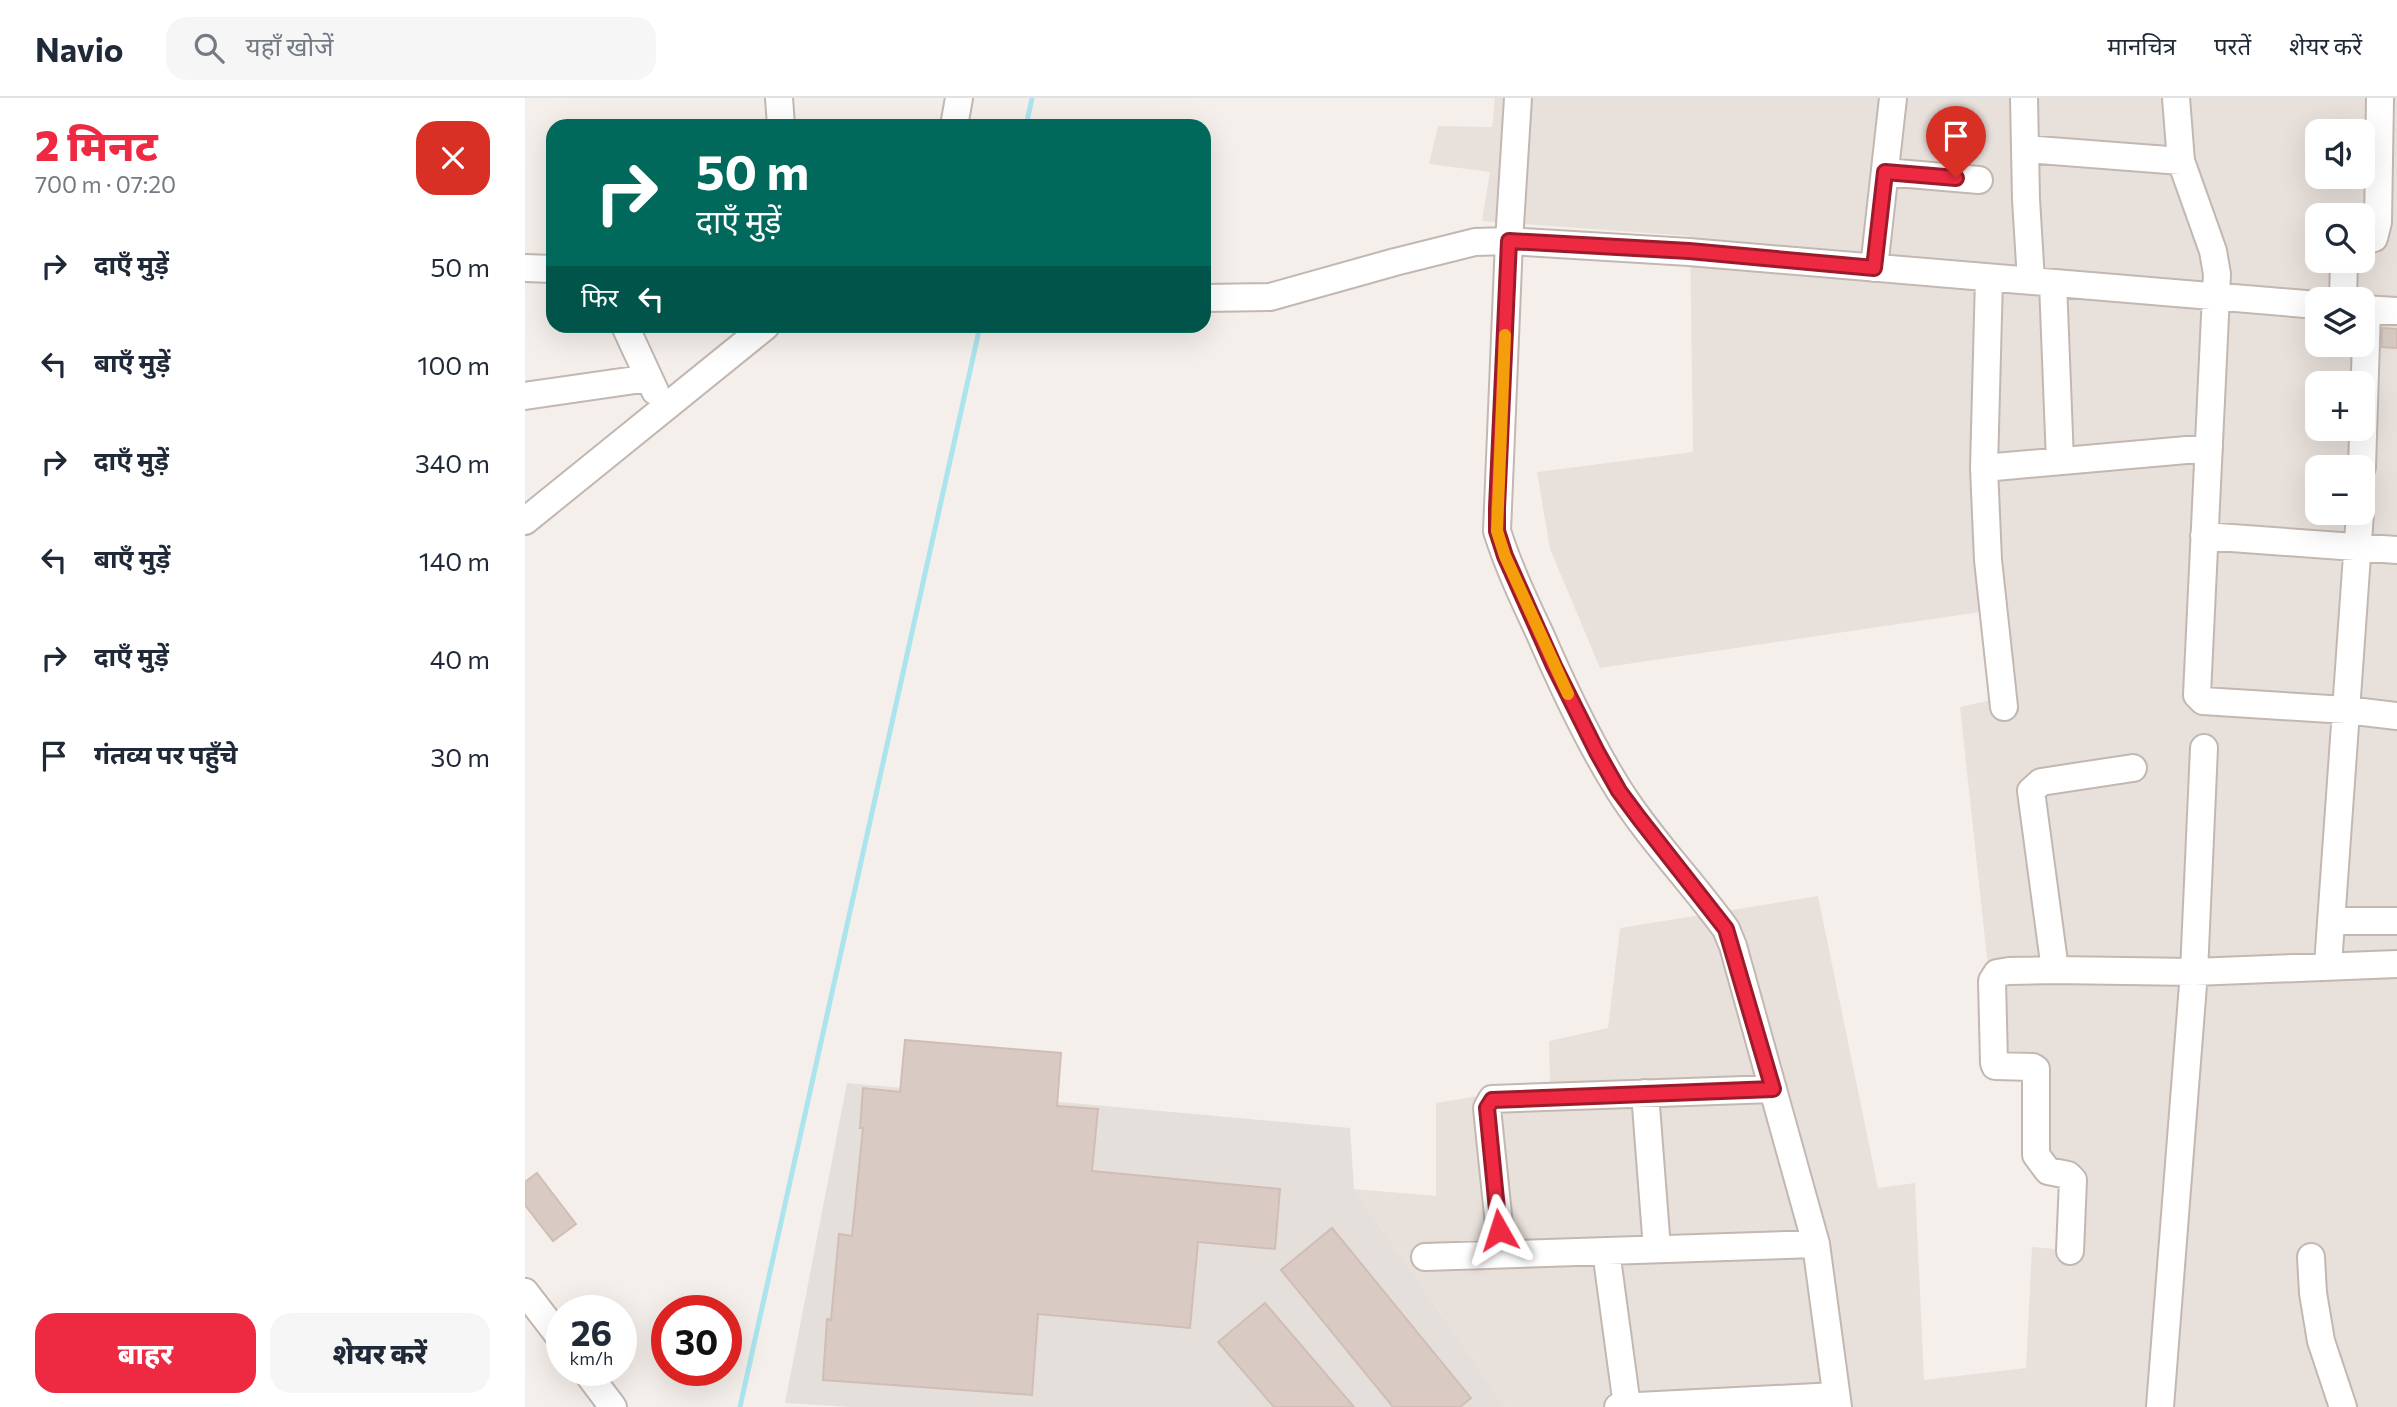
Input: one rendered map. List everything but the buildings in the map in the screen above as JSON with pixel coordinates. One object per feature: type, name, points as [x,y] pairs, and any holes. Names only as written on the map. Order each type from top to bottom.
[{"type":"street","points":[[779,98],[780,119]]},
{"type":"street","points":[[955,119],[959,98]]},
{"type":"street","points":[[1518,98],[1497,531],[1554,666],[1619,791],[1726,929],[1816,1244],[1837,1402],[1618,1407]]},
{"type":"street","points":[[1874,268],[1893,98]]},
{"type":"street","points":[[2024,98],[2025,149],[2060,461]]},
{"type":"street","points":[[2176,98],[2181,161],[2213,251],[2217,274],[2197,695],[2203,701],[2211,702],[2346,709],[2397,716]]},
{"type":"street","points":[[2375,233],[2378,222],[2380,98]]},
{"type":"street","points":[[2025,149],[2181,161]]},
{"type":"street","points":[[1885,172],[1979,180]]},
{"type":"street","points":[[1211,298],[1270,297],[1475,242],[1509,241],[1689,251],[2305,304]]},
{"type":"street","points":[[525,268],[546,269]]},
{"type":"street","points":[[1989,278],[1983,468],[1988,560],[2004,707]]},
{"type":"street","points":[[2375,308],[2397,311]]},
{"type":"street","points":[[628,333],[664,408]]},
{"type":"street","points":[[525,522],[757,333]]},
{"type":"street","points":[[2359,357],[2362,455]]},
{"type":"street","points":[[525,396],[649,378]]},
{"type":"street","points":[[1983,468],[2209,448]]},
{"type":"street","points":[[2328,965],[2360,525]]},
{"type":"street","points":[[2204,536],[2397,550]]},
{"type":"street","points":[[2160,1407],[2194,972],[2204,748]]},
{"type":"street","points":[[2055,970],[2031,791],[2041,782],[2133,768]]},
{"type":"street","points":[[2332,922],[2397,921]]},
{"type":"street","points":[[2070,1251],[2073,1180],[2068,1175],[2048,1171],[2036,1155],[2036,1069],[1995,1066],[1993,1060],[1993,976],[2009,971],[2194,972],[2397,964]]},
{"type":"street","points":[[1502,1254],[1488,1102],[1500,1099],[1773,1089]]},
{"type":"street","points":[[1645,1093],[1657,1249]]},
{"type":"street","points":[[1425,1257],[1816,1244]]},
{"type":"street","points":[[1606,1251],[1627,1406]]},
{"type":"street","points":[[2311,1257],[2313,1293],[2321,1341],[2343,1407]]},
{"type":"street","points":[[525,1292],[546,1319]]},
{"type":"street","points":[[597,1386],[613,1407]]},
{"type":"shaded area","points":[[1495,98],[2397,98],[2397,1407],[1506,1407],[1354,1189],[1436,1196],[1436,1103],[1550,1084],[1549,1041],[1608,1028],[1620,928],[1818,896],[1878,1188],[1915,1183],[1924,1380],[2026,1368],[2032,1247],[2066,1250],[2072,1174],[2051,1172],[2039,1069],[1999,1069],[1960,707],[1991,700],[1980,612],[1600,668],[1550,549],[1537,472],[1693,452],[1690,236],[1482,221],[1490,172],[1429,164],[1438,126],[1492,127]]},
{"type":"shaded area","points":[[847,1083],[1350,1128],[1354,1189],[1506,1407],[852,1407],[785,1403]]},
{"type":"waterway","points":[[1028,119],[1032,98]]},
{"type":"waterway","points":[[740,1407],[978,333]]},
{"type":"slow traffic","points":[[1505,335],[1497,531],[1505,556],[1568,694]]},
{"type":"route","points":[[1499,1230],[1488,1102],[1773,1089],[1726,929],[1619,791],[1554,666],[1505,556],[1497,531],[1509,241],[1689,251],[1874,268],[1885,172],[1956,178]]}]
